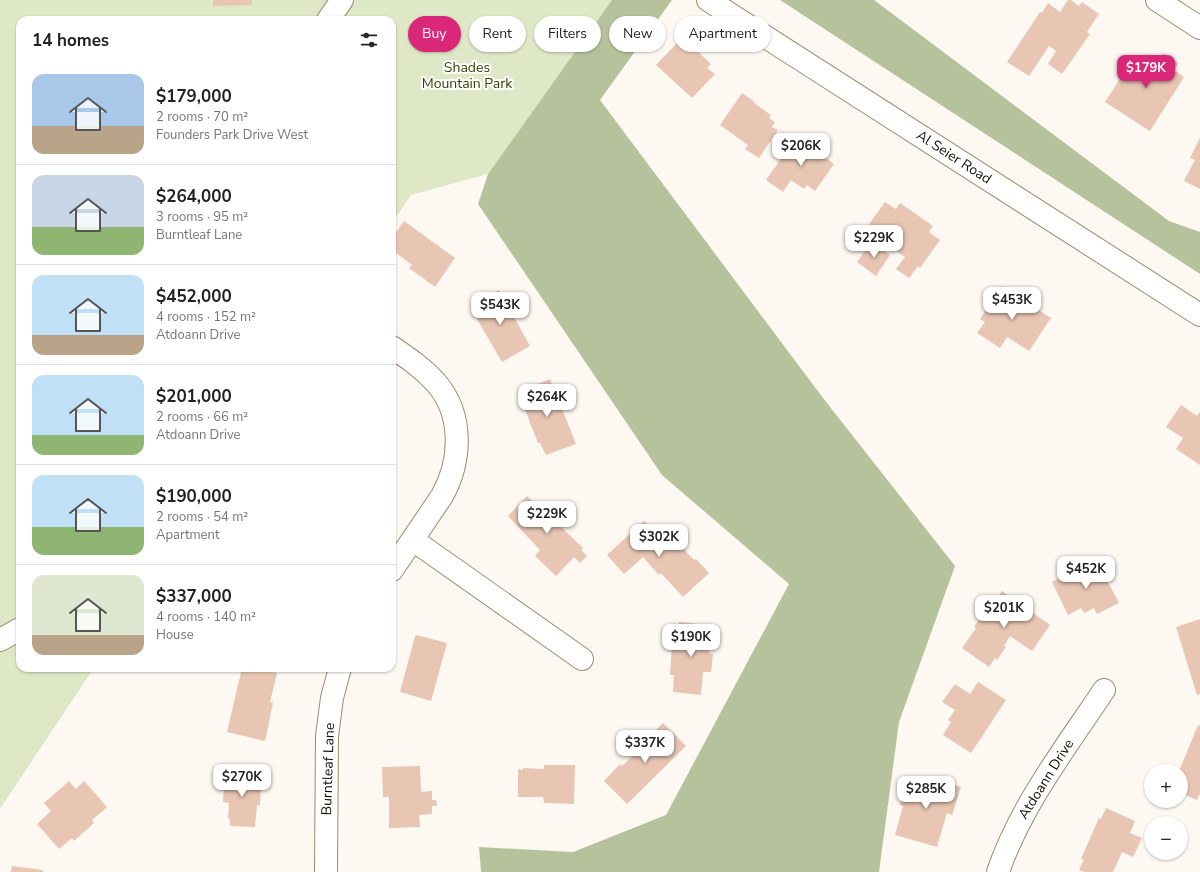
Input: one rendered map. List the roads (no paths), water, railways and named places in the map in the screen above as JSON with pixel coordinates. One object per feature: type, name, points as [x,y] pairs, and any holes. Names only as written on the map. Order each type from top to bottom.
[{"type":"street","points":[[331,16],[342,0]]},
{"type":"street","name":"Al Seier Road","points":[[708,0],[1200,315]]},
{"type":"street","points":[[1157,0],[1197,18]]},
{"type":"street","points":[[396,350],[425,372],[438,385],[454,416],[457,435],[457,453],[454,470],[448,484],[396,564]]},
{"type":"street","points":[[413,540],[582,659]]},
{"type":"street","points":[[0,640],[16,632]]},
{"type":"street","name":"Burntleaf Lane","points":[[326,872],[327,736],[332,698],[339,672]]},
{"type":"street","name":"Atdoann Drive","points":[[998,872],[1007,846],[1026,807],[1104,690]]},
{"type":"park label","name":"Shades Mountain Park","points":[[467,76]]}]
